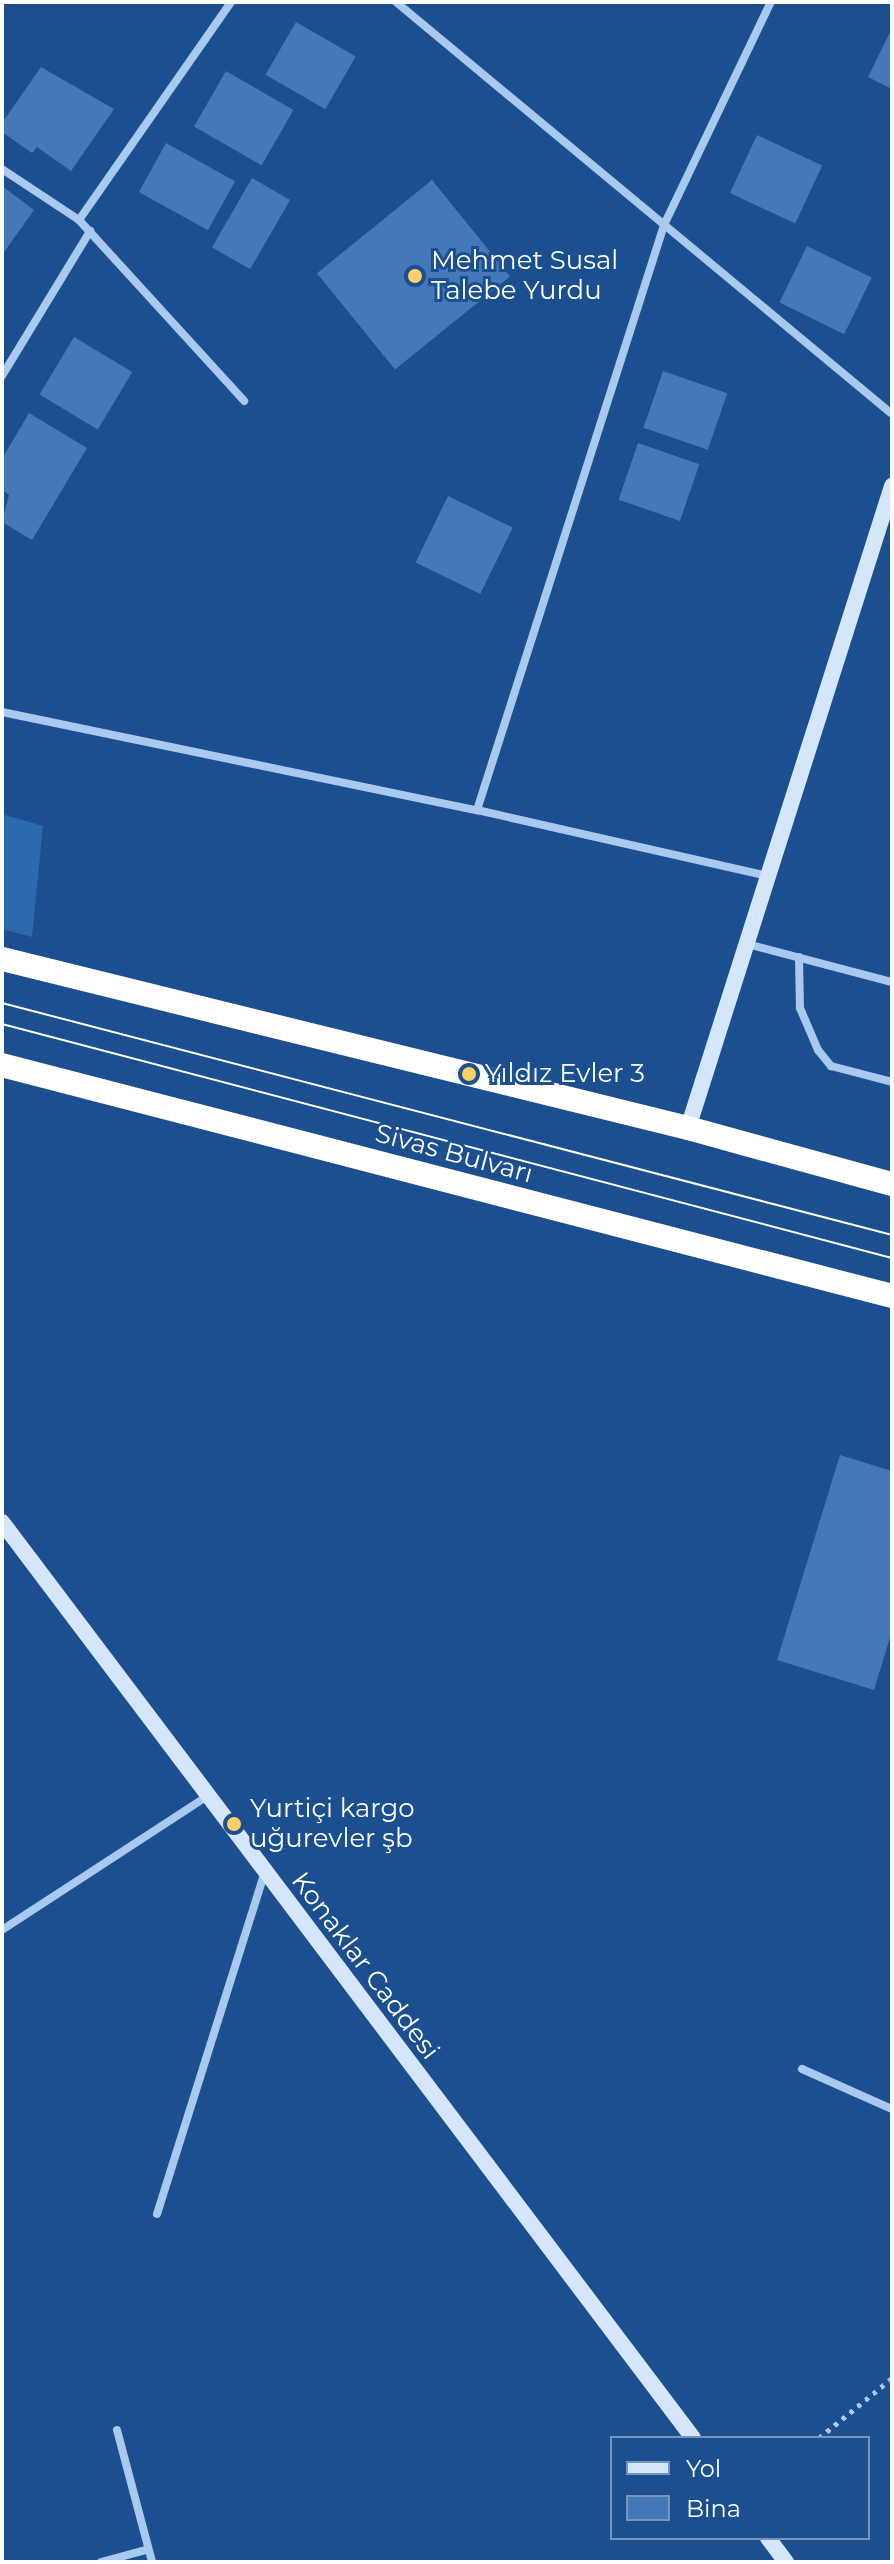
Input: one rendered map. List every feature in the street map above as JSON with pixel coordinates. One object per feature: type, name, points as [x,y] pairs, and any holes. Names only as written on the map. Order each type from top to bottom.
[{"type":"highway","points":[[2,959],[688,1128],[892,1184]]},
{"type":"highway","name":"Sivas Bulvarı","points":[[2,1065],[892,1296]]},
{"type":"street","points":[[79,220],[231,2]]},
{"type":"street","points":[[396,2],[892,414]]},
{"type":"street","points":[[477,810],[664,225],[771,2]]},
{"type":"street","points":[[2,169],[79,220],[244,401]]},
{"type":"street","points":[[2,376],[90,231]]},
{"type":"street","points":[[688,1128],[892,486]]},
{"type":"street","points":[[2,712],[477,810],[768,877]]},
{"type":"street","points":[[747,944],[892,982]]},
{"type":"street","points":[[799,957],[800,1008],[818,1050],[831,1066],[892,1082]]},
{"type":"street","name":"Konaklar Caddesi","points":[[2,1522],[264,1875],[691,2436]]},
{"type":"street","points":[[2,1930],[206,1797]]},
{"type":"street","points":[[157,2214],[264,1875]]},
{"type":"street","points":[[802,2069],[892,2109]]},
{"type":"street","points":[[117,2430],[146,2550],[152,2562]]},
{"type":"street","points":[[770,2540],[786,2562]]},
{"type":"street","points":[[101,2562],[146,2550]]},
{"type":"path","points":[[821,2436],[892,2378]]},
{"type":"shaded area","points":[[2,814],[43,826],[32,937],[2,929]]},
{"type":"building","points":[[296,22],[356,56],[325,109],[266,75]]},
{"type":"building","points":[[892,28],[892,89],[868,77]]},
{"type":"building","points":[[41,67],[114,109],[71,171],[37,147],[32,153],[2,132],[2,123]]},
{"type":"building","points":[[226,71],[294,110],[262,165],[194,126]]},
{"type":"building","points":[[757,135],[822,165],[795,223],[730,193]]},
{"type":"building","points":[[166,143],[235,181],[208,230],[139,192]]},
{"type":"building","points":[[252,178],[290,200],[250,269],[212,247]]},
{"type":"building","name":"Mehmet Susal Talebe Yurdu","points":[[432,180],[510,276],[395,370],[317,273]]},
{"type":"building","points":[[2,186],[34,210],[2,255]]},
{"type":"building","points":[[807,246],[872,278],[844,334],[779,303]]},
{"type":"building","points":[[74,337],[132,372],[98,429],[39,394]]},
{"type":"building","points":[[663,371],[727,393],[708,450],[643,428]]},
{"type":"building","points":[[29,413],[87,448],[32,540],[2,522],[9,495],[2,490],[2,459]]},
{"type":"building","points":[[638,443],[699,464],[680,521],[618,500]]},
{"type":"building","points":[[448,496],[513,528],[480,594],[416,563]]},
{"type":"building","points":[[840,1455],[892,1471],[892,1631],[874,1690],[777,1660]]},
{"type":"tram line","points":[[2,1003],[892,1235]]},
{"type":"tram line","points":[[2,1024],[892,1258]]},
{"type":"place","name":"Mehmet Susal Talebe Yurdu","points":[[415,276]]},
{"type":"place","name":"Yıldız Evler 3","points":[[469,1074]]},
{"type":"place","name":"Yurtiçi kargo uğurevler şb","points":[[234,1824]]}]
